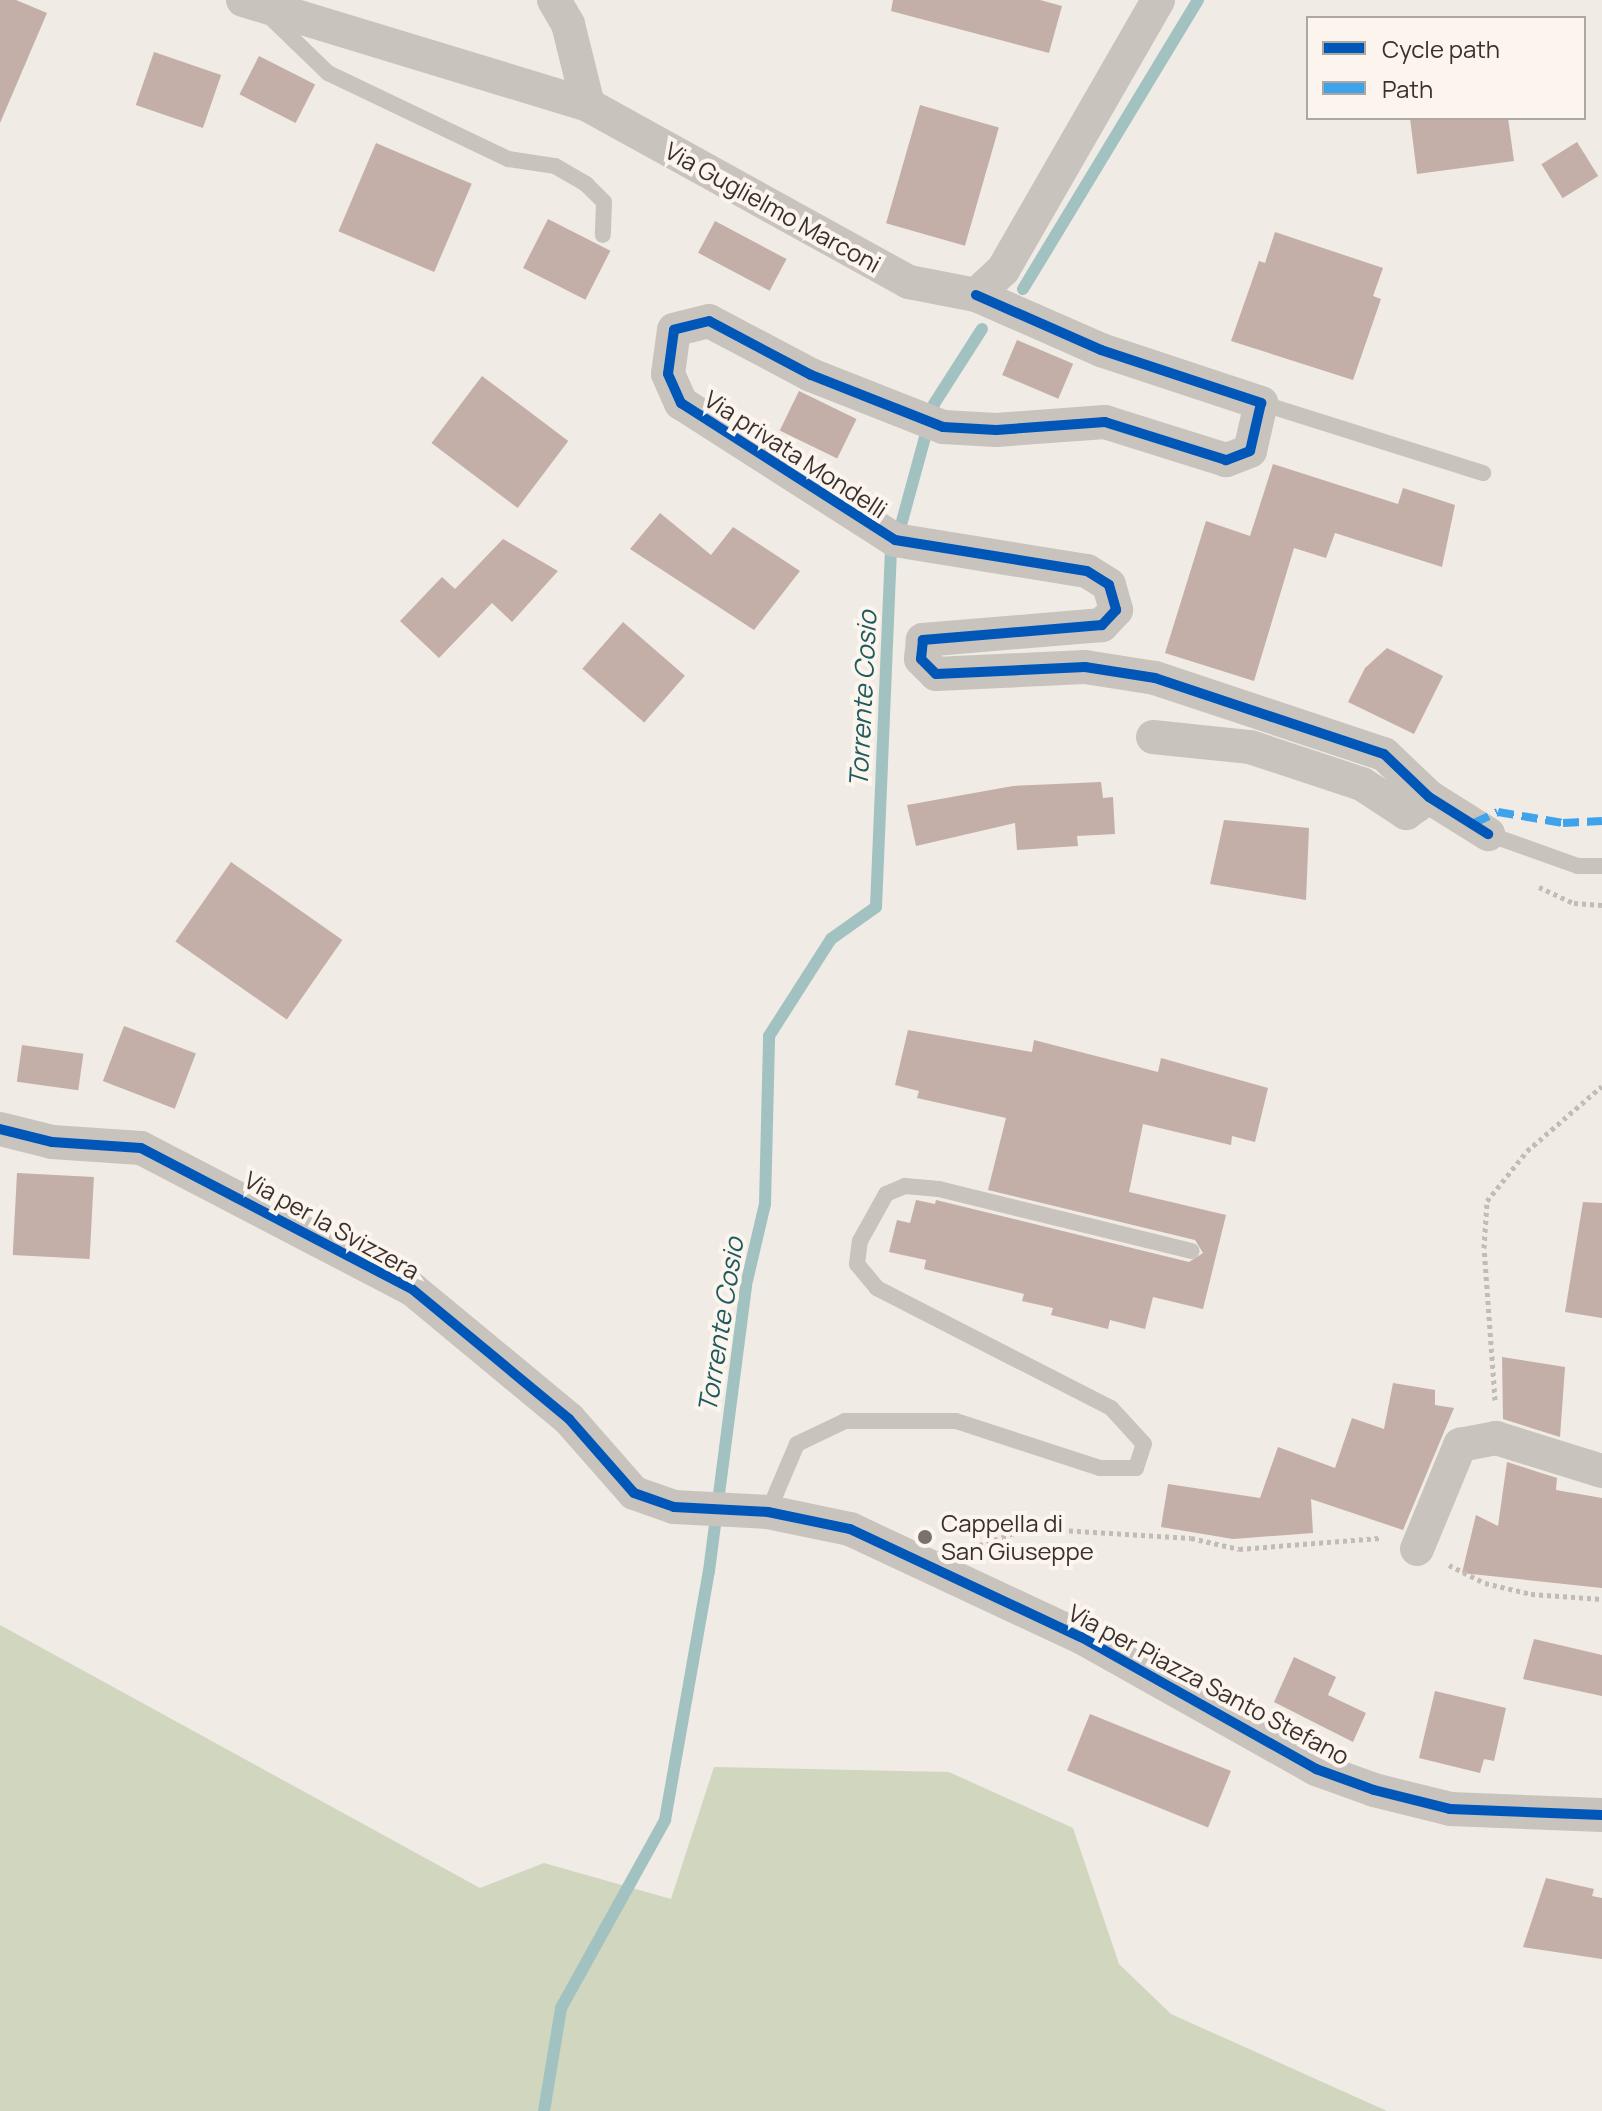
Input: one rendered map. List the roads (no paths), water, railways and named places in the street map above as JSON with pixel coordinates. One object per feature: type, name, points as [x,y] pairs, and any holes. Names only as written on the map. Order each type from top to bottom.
[{"type":"street","points":[[554,0],[568,24],[588,105]]},
{"type":"street","points":[[1158,0],[1003,270],[976,295],[1101,350],[1261,403]]},
{"type":"street","name":"Via Guglielmo Marconi","points":[[250,2],[588,105],[909,282],[976,295]]},
{"type":"street","name":"Via privata Mondelli","points":[[1261,403],[1250,451],[1226,460],[1105,422],[996,430],[930,424],[811,375],[709,321],[674,330],[668,374],[681,403],[873,529],[895,540],[1003,562],[1087,571],[1109,585],[1116,610],[1102,625],[923,640],[921,659],[936,674],[1085,667],[1155,678],[1384,754],[1429,797],[1488,834]]},
{"type":"street","points":[[1153,737],[1250,747],[1362,784],[1406,813],[1429,797]]},
{"type":"street","name":"Via per la Svizzera","points":[[0,1129],[52,1142],[141,1148],[234,1194],[412,1289],[569,1419],[634,1493],[674,1507],[768,1512]]},
{"type":"street","points":[[1417,1549],[1460,1445],[1496,1438],[1602,1471]]},
{"type":"street","name":"Via per Piazza Santo Stefano","points":[[768,1512],[850,1529],[930,1570],[1081,1637],[1316,1769],[1359,1785],[1450,1809],[1602,1815]]},
{"type":"lane","points":[[250,2],[328,73],[508,159],[555,166],[586,184],[604,202],[603,235]]},
{"type":"lane","points":[[1261,403],[1483,473]]},
{"type":"lane","points":[[1488,834],[1578,866],[1602,866]]},
{"type":"lane","points":[[768,1512],[797,1444],[845,1421],[891,1417],[956,1421],[1100,1468],[1136,1468],[1144,1444],[1111,1408],[877,1288],[857,1264],[860,1241],[886,1194],[905,1186],[939,1189],[1192,1251]]},
{"type":"waterway","name":"Torrente Cosio","points":[[1023,289],[1198,0]]},
{"type":"waterway","name":"Torrente Cosio","points":[[901,525],[934,404],[982,329]]},
{"type":"waterway","name":"Torrente Cosio","points":[[544,2111],[561,2008],[665,1820],[709,1571],[746,1285],[765,1204],[769,1036],[831,939],[876,907],[891,555]]},
{"type":"place","name":"Cappella di San Giuseppe","points":[[925,1537]]}]
